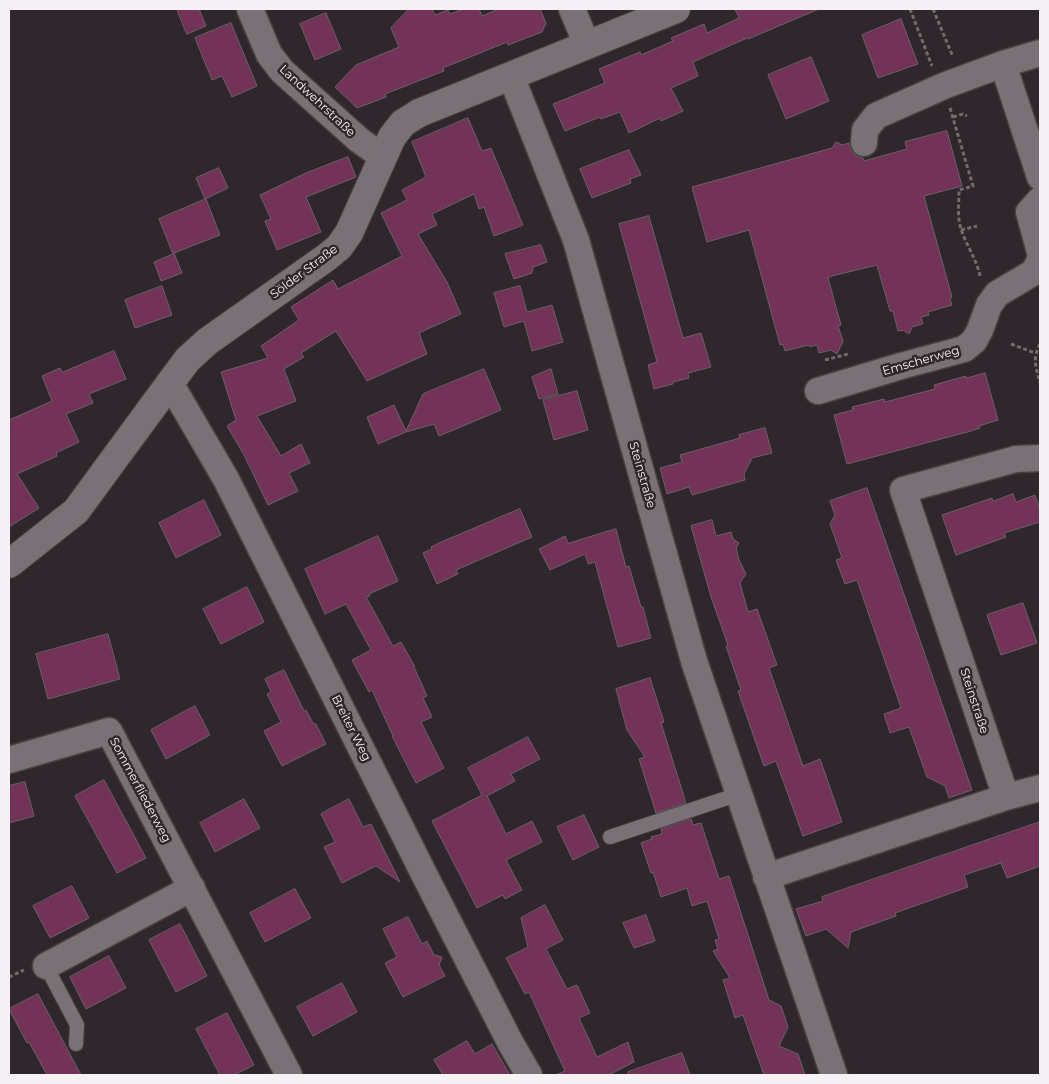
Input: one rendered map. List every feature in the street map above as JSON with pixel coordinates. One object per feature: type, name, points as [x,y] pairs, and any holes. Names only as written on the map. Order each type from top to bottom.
[{"type":"street","name":"Landwehrstraße","points":[[250,9],[269,54],[282,71],[359,140],[383,156]]},
{"type":"street","points":[[572,9],[587,45]]},
{"type":"street","name":"Sölder Straße","points":[[9,564],[76,511],[188,359],[208,341],[327,258],[339,247],[349,233],[392,137],[403,123],[419,113],[676,9]]},
{"type":"street","points":[[864,143],[865,130],[876,116],[931,80],[963,79],[1040,53]]},
{"type":"street","points":[[1003,64],[1040,177]]},
{"type":"street","name":"Steinstraße","points":[[511,76],[576,240],[694,661],[834,1075]]},
{"type":"street","points":[[1040,200],[1029,212],[1040,252]]},
{"type":"street","name":"Emscherweg","points":[[818,391],[964,349],[974,341],[997,294],[1034,272],[1040,260]]},
{"type":"street","name":"Breiter Weg","points":[[170,383],[226,479],[427,880],[510,1042],[529,1075]]},
{"type":"street","name":"Steinstraße","points":[[1006,797],[903,490],[1016,459],[1040,458]]},
{"type":"street","name":"Sommerfliederweg","points":[[9,760],[109,731],[289,1075]]},
{"type":"street","points":[[766,877],[1006,797],[1040,788]]},
{"type":"street","points":[[46,966],[192,888]]},
{"type":"lane","points":[[610,837],[739,794]]},
{"type":"lane","points":[[46,966],[77,1025],[76,1044]]},
{"type":"path","points":[[910,9],[932,67],[931,80],[947,99],[973,186],[959,190],[959,216],[961,230],[980,278]]},
{"type":"path","points":[[933,9],[963,79]]},
{"type":"path","points":[[953,117],[963,114],[967,116]]},
{"type":"path","points":[[961,230],[977,226]]},
{"type":"path","points":[[1011,344],[1035,353]]},
{"type":"path","points":[[1040,344],[1035,353],[1040,382]]},
{"type":"path","points":[[825,360],[854,352]]},
{"type":"building","points":[[177,9],[199,9],[206,26],[187,34]]},
{"type":"building","points":[[409,9],[432,9],[435,15],[448,10],[450,14],[463,9],[479,9],[482,16],[499,9],[540,9],[546,23],[542,32],[508,45],[507,42],[443,68],[444,71],[385,94],[386,97],[357,108],[335,87],[356,65],[399,47],[391,28]]},
{"type":"building","points":[[735,9],[819,9],[693,62],[698,76],[671,88],[683,111],[661,121],[660,118],[629,133],[620,112],[601,119],[600,117],[565,131],[553,104],[605,83],[599,69],[640,52],[641,55],[673,41],[671,38],[704,24],[707,33],[739,18]]},
{"type":"building","points":[[326,13],[341,49],[315,60],[300,24]]},
{"type":"building","points":[[901,19],[918,64],[878,78],[862,35]]},
{"type":"building","points":[[231,23],[257,86],[232,97],[222,76],[212,80],[195,38]]},
{"type":"building","points":[[811,57],[829,101],[786,119],[768,75]]},
{"type":"building","points":[[468,118],[482,151],[491,148],[523,225],[494,236],[484,207],[479,209],[474,194],[432,214],[437,225],[418,234],[447,282],[461,314],[419,333],[427,354],[367,381],[336,331],[301,353],[304,357],[284,369],[296,401],[257,416],[281,456],[301,444],[310,463],[289,473],[298,491],[268,505],[244,455],[227,426],[236,420],[221,372],[268,358],[261,346],[299,320],[291,307],[333,280],[338,289],[402,256],[381,213],[407,200],[402,190],[426,177],[412,142]]},
{"type":"building","points":[[947,131],[962,186],[924,196],[952,297],[950,298],[952,305],[928,312],[929,315],[921,317],[923,324],[912,327],[909,334],[903,330],[898,331],[893,311],[890,311],[877,265],[832,276],[828,278],[841,325],[838,326],[843,341],[837,354],[831,350],[819,353],[817,345],[785,351],[783,344],[780,345],[749,230],[707,242],[692,187],[832,148],[836,142],[842,145],[849,143],[851,150],[856,156],[863,158],[864,161],[907,149],[905,142]]},
{"type":"building","points":[[629,150],[641,175],[630,179],[631,183],[592,198],[580,169]]},
{"type":"building","points":[[348,157],[356,177],[306,197],[321,232],[277,250],[265,221],[271,219],[260,195],[306,173]]},
{"type":"building","points":[[219,168],[228,188],[205,199],[196,178]]},
{"type":"building","points":[[206,199],[220,235],[174,253],[182,273],[161,281],[154,262],[173,254],[159,219]]},
{"type":"building","points":[[649,216],[683,338],[701,333],[711,367],[688,373],[689,378],[654,389],[648,365],[657,362],[619,224]]},
{"type":"building","points":[[541,245],[547,262],[533,267],[532,273],[514,279],[505,254]]},
{"type":"building","points":[[162,286],[172,315],[135,328],[125,300]]},
{"type":"building","points":[[520,286],[527,312],[552,305],[563,342],[532,351],[524,321],[504,327],[494,293]]},
{"type":"building","points":[[114,351],[126,379],[89,394],[93,403],[66,414],[79,442],[56,453],[57,456],[17,474],[39,508],[9,527],[9,420],[52,401],[42,376],[60,368],[62,372]]},
{"type":"building","points":[[484,369],[501,410],[439,436],[434,424],[406,432],[378,444],[367,417],[394,405],[406,431],[423,394]]},
{"type":"building","points":[[551,369],[558,394],[539,399],[532,377]]},
{"type":"building","points":[[985,373],[998,420],[979,426],[980,428],[971,431],[847,464],[834,415],[853,410],[852,407],[884,399],[885,402],[935,389],[934,385]]},
{"type":"building","points":[[577,391],[588,430],[554,440],[543,400]]},
{"type":"building","points":[[765,428],[772,453],[752,458],[744,474],[745,480],[692,495],[689,487],[667,494],[660,468],[682,462],[680,455],[740,438],[739,435]]},
{"type":"building","points":[[867,488],[972,790],[949,798],[945,786],[927,777],[909,727],[890,733],[884,714],[901,708],[857,580],[845,584],[836,560],[842,558],[830,524],[835,515],[830,501]]},
{"type":"building","points":[[1013,494],[1016,502],[1035,495],[1040,509],[1040,522],[1004,533],[1006,537],[956,555],[942,515],[992,498],[993,501]]},
{"type":"building","points":[[204,500],[221,535],[176,558],[159,523]]},
{"type":"building","points":[[520,509],[532,537],[456,570],[458,574],[437,584],[423,553],[439,543]]},
{"type":"building","points":[[712,520],[716,536],[731,532],[733,539],[739,543],[736,548],[739,560],[746,574],[740,583],[748,612],[757,609],[777,665],[769,668],[803,766],[820,759],[842,822],[803,836],[776,761],[764,766],[738,691],[741,690],[711,597],[691,526]]},
{"type":"building","points":[[616,529],[626,567],[629,566],[651,638],[618,647],[595,562],[588,564],[585,554],[550,570],[539,549],[565,536],[568,543]]},
{"type":"building","points":[[378,536],[398,581],[366,597],[393,646],[401,642],[415,667],[427,696],[423,698],[432,717],[421,722],[444,768],[416,783],[392,736],[372,690],[369,692],[352,660],[371,650],[346,604],[325,614],[305,569]]},
{"type":"building","points":[[247,587],[264,622],[221,644],[203,609]]},
{"type":"building","points":[[1023,603],[1037,643],[1001,655],[987,615]]},
{"type":"building","points":[[108,634],[120,679],[48,699],[36,654]]},
{"type":"building","points":[[284,670],[304,711],[306,710],[313,723],[316,724],[326,744],[282,766],[264,731],[281,722],[267,694],[271,692],[265,679]]},
{"type":"building","points":[[650,678],[664,722],[661,723],[686,803],[656,813],[639,759],[645,757],[627,730],[616,689]]},
{"type":"building","points":[[195,706],[210,735],[166,759],[151,730]]},
{"type":"building","points":[[528,737],[540,759],[511,774],[515,781],[487,796],[506,834],[532,821],[542,842],[506,860],[522,890],[505,899],[503,895],[477,908],[432,821],[482,795],[468,768]]},
{"type":"building","points":[[104,780],[146,858],[117,873],[75,796]]},
{"type":"building","points":[[25,782],[34,816],[9,823],[9,786]]},
{"type":"building","points":[[244,799],[260,828],[215,852],[200,823]]},
{"type":"building","points":[[349,799],[363,827],[371,824],[400,882],[376,866],[342,883],[324,847],[335,842],[321,814]]},
{"type":"building","points":[[584,815],[599,847],[573,860],[557,827]]},
{"type":"building","points":[[691,819],[693,825],[701,823],[719,879],[729,876],[769,1000],[781,1006],[788,1027],[779,1046],[798,1054],[805,1075],[764,1075],[743,1015],[735,1018],[723,980],[730,978],[713,951],[718,949],[715,940],[719,939],[707,901],[692,906],[687,888],[661,897],[641,843],[652,839],[651,837],[662,834],[661,829]]},
{"type":"building","points":[[1040,822],[1040,866],[1007,878],[1001,863],[964,875],[968,887],[895,913],[896,916],[851,932],[848,948],[826,929],[806,936],[796,909],[823,901],[822,897]]},
{"type":"building","points":[[72,886],[89,918],[50,938],[33,906]]},
{"type":"building","points":[[295,889],[311,918],[265,942],[250,913]]},
{"type":"building","points":[[545,905],[563,940],[546,949],[567,989],[577,985],[590,1013],[579,1018],[597,1057],[628,1042],[634,1062],[609,1075],[556,1075],[565,1071],[529,992],[525,994],[506,958],[528,947],[521,918]]},
{"type":"building","points":[[646,915],[655,941],[634,948],[623,923]]},
{"type":"building","points":[[408,917],[422,944],[427,941],[434,955],[442,957],[439,965],[445,976],[403,997],[385,963],[397,957],[383,929]]},
{"type":"building","points":[[180,924],[207,976],[176,992],[149,940]]},
{"type":"building","points":[[109,956],[126,988],[86,1009],[70,977]]},
{"type":"building","points":[[342,983],[357,1012],[313,1036],[297,1007]]},
{"type":"building","points":[[38,994],[81,1075],[47,1075],[29,1042],[27,1043],[9,1009]]},
{"type":"building","points":[[227,1013],[254,1065],[234,1075],[220,1075],[196,1029]]},
{"type":"building","points":[[467,1041],[475,1054],[492,1044],[510,1075],[443,1075],[434,1060]]},
{"type":"building","points":[[682,1053],[690,1075],[628,1075],[628,1072]]}]
